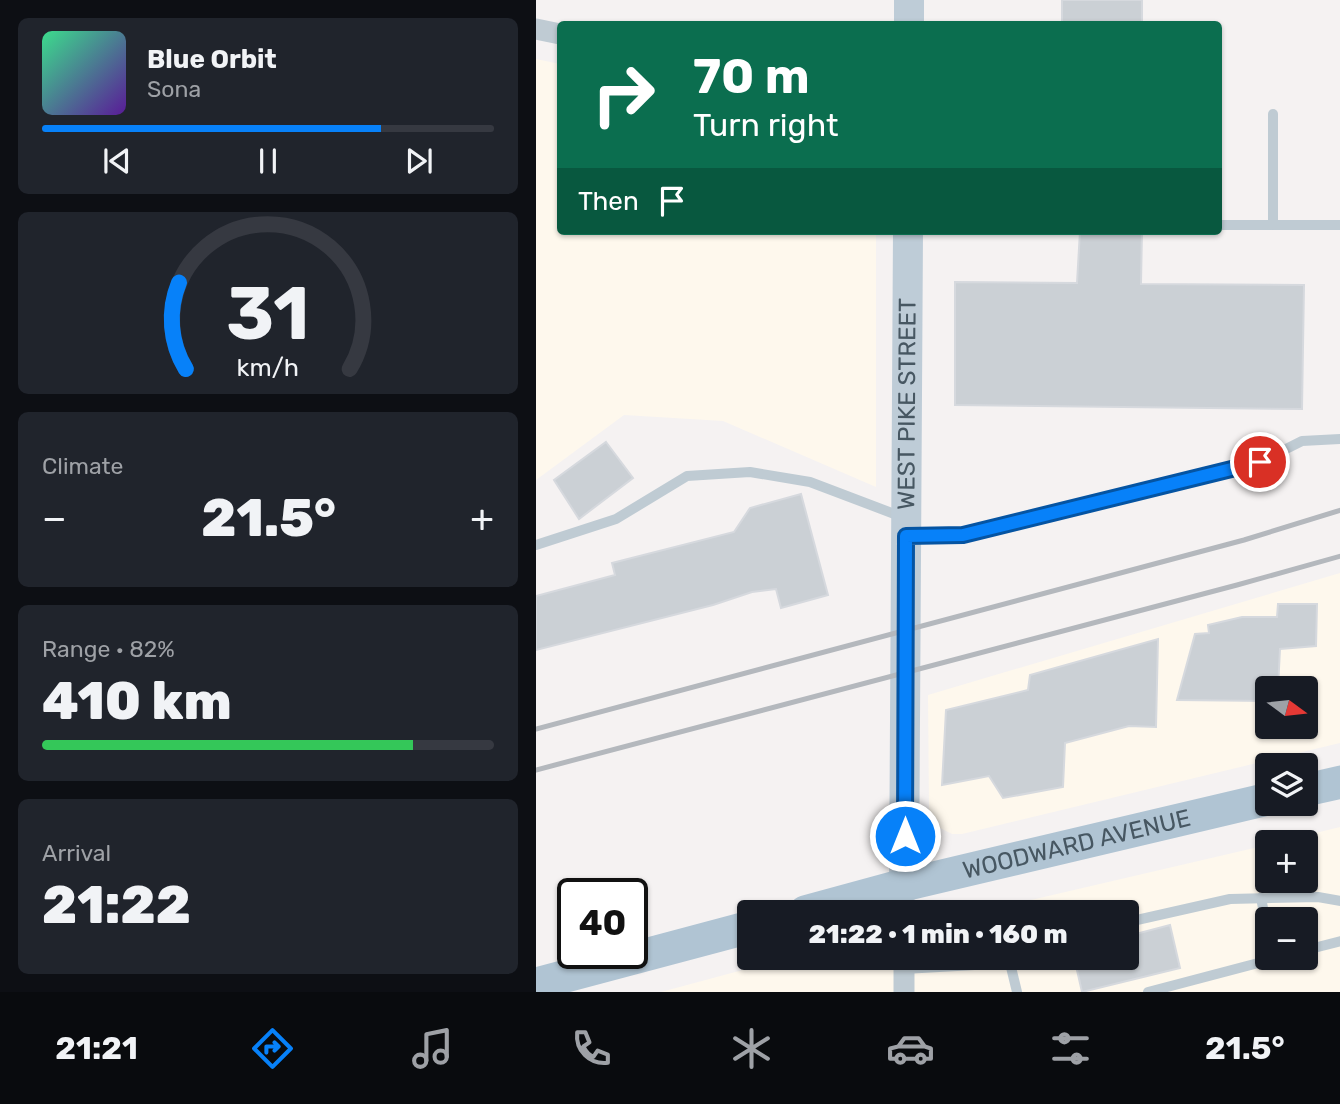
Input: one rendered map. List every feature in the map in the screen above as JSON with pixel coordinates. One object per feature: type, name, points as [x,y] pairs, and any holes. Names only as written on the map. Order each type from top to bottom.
[{"type":"main road","points":[[1318,787],[1340,782]]},
{"type":"main road","name":"WOODWARD AVENUE","points":[[904,898],[1255,804]]},
{"type":"main road","points":[[536,985],[737,931]]},
{"type":"street","points":[[909,0],[909,21]]},
{"type":"street","points":[[536,29],[557,33]]},
{"type":"street","name":"WEST PIKE STREET","points":[[904,898],[908,235]]},
{"type":"street","points":[[904,970],[904,992]]},
{"type":"lane","points":[[1273,114],[1273,225]]},
{"type":"lane","points":[[1222,225],[1340,225]]},
{"type":"lane","points":[[536,545],[616,519],[687,476],[750,472],[810,482],[906,527],[963,535],[1260,462],[1302,441],[1340,439]]},
{"type":"lane","points":[[1139,920],[1230,899],[1318,897],[1340,901]]},
{"type":"lane","points":[[1261,898],[1263,907]]},
{"type":"lane","points":[[1318,946],[1340,940]]},
{"type":"lane","points":[[1148,992],[1255,963]]},
{"type":"lane","points":[[1012,970],[1017,992]]},
{"type":"shaded area","points":[[536,59],[557,63],[557,235],[876,235],[876,487],[723,421],[624,415],[536,480]]},
{"type":"shaded area","points":[[1340,573],[1340,743],[1298,753],[1255,753],[1255,763],[962,834],[952,834],[938,827],[931,819],[928,695]]},
{"type":"shaded area","points":[[1340,827],[1340,992],[661,992],[743,970],[1139,970],[1139,900],[1031,900],[1255,848],[1255,893],[1318,893],[1318,832]]},
{"type":"building","points":[[1062,0],[1142,0],[1142,21],[1062,21]]},
{"type":"building","points":[[1080,235],[1142,235],[1141,284],[1304,285],[1302,409],[955,405],[955,282],[1077,283]]},
{"type":"building","points":[[606,442],[633,478],[579,519],[554,480]]},
{"type":"building","points":[[801,494],[828,595],[781,608],[776,589],[752,592],[713,605],[536,650],[536,596],[615,575],[612,563],[734,532],[750,508]]},
{"type":"building","points":[[1278,604],[1317,604],[1316,646],[1280,649],[1279,676],[1255,676],[1255,701],[1177,700],[1195,634],[1209,633],[1208,625],[1242,617],[1277,617]]},
{"type":"building","points":[[1158,639],[1156,727],[1129,726],[1065,743],[1063,787],[1003,798],[989,776],[942,785],[946,710],[1028,690],[1030,675]]},
{"type":"building","points":[[1170,925],[1180,968],[1082,992],[1077,970],[1139,970],[1139,933]]},
{"type":"railway","points":[[536,729],[1244,540],[1341,510]]},
{"type":"railway","points":[[536,770],[1341,556]]},
{"type":"route","points":[[905,836],[906,536],[963,535],[1260,462]]}]
